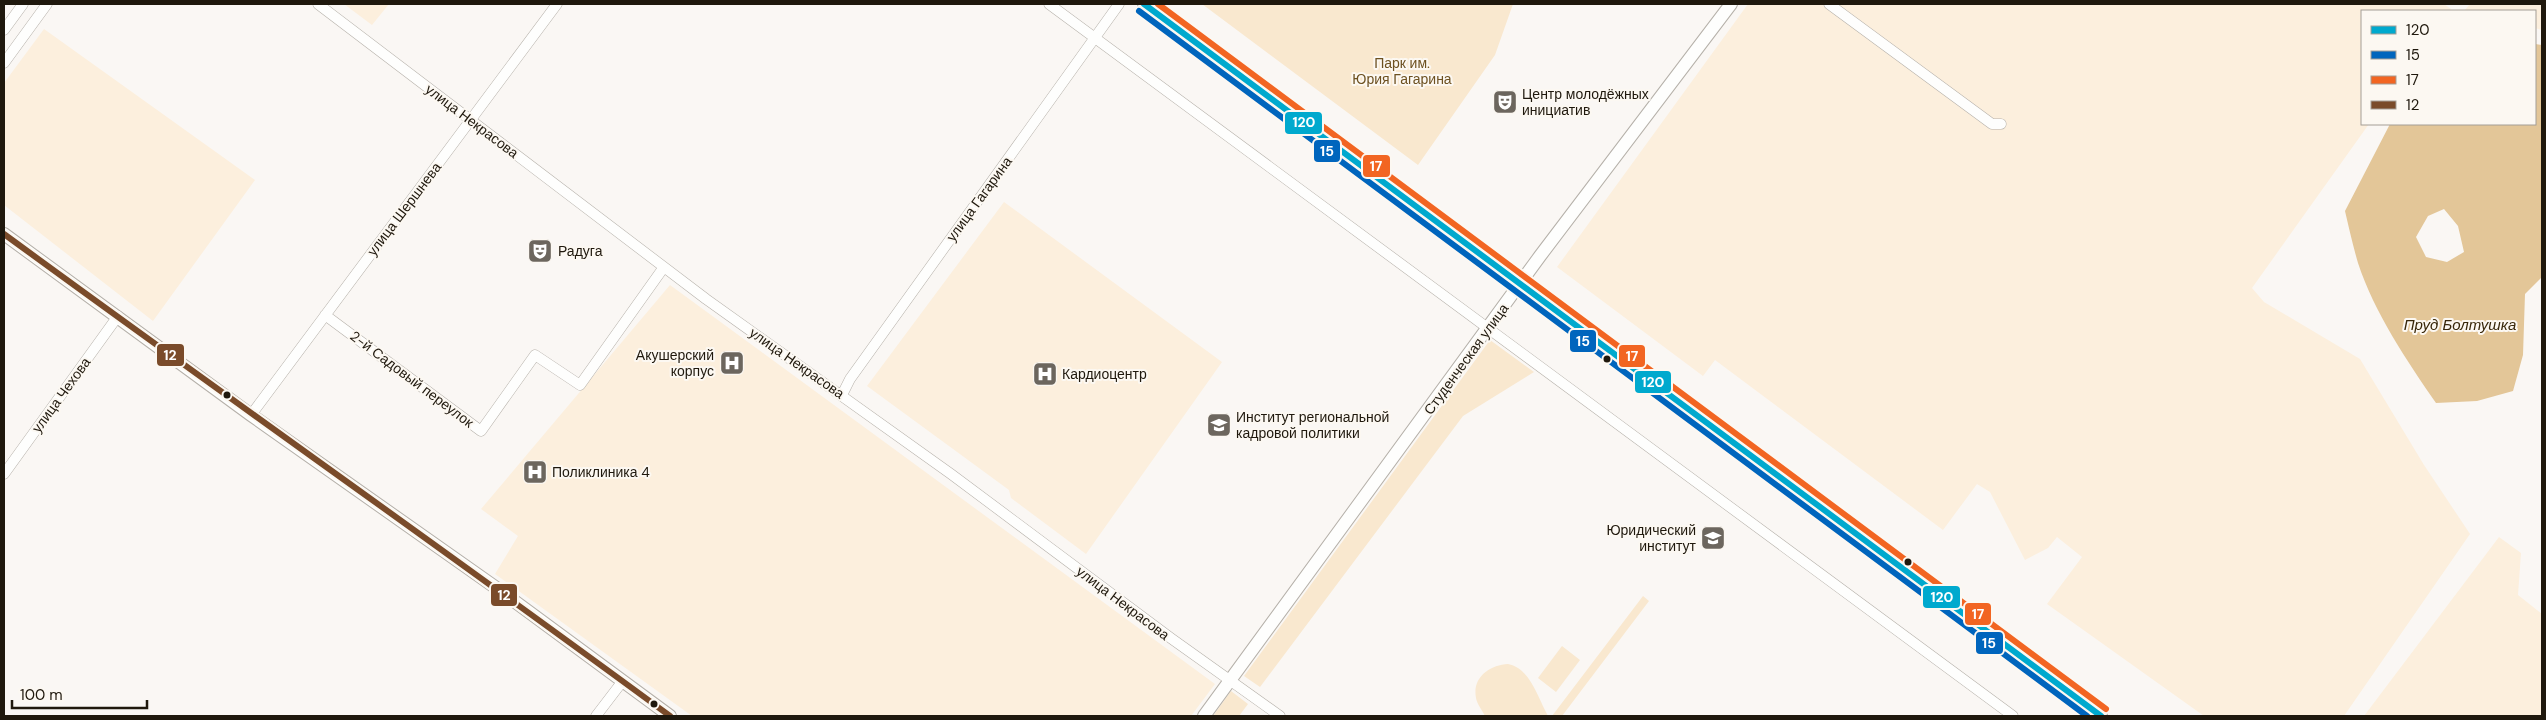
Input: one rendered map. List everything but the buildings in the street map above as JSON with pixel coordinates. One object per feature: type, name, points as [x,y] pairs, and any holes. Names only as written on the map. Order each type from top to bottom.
[{"type":"main road","points":[[1144,4],[2101,716]]},
{"type":"main road","name":"Студенческая улица","points":[[1204,716],[1520,284],[1731,4]]},
{"type":"main road","points":[[4,234],[118,316],[250,415],[502,592],[670,716]]},
{"type":"street","points":[[4,30],[23,4]]},
{"type":"street","points":[[4,62],[47,4]]},
{"type":"street","name":"улица Некрасова","points":[[318,4],[664,267],[1280,716]]},
{"type":"street","name":"улица Шершнева","points":[[250,415],[557,4]]},
{"type":"street","points":[[1049,4],[2013,716]]},
{"type":"street","name":"улица Гагарина","points":[[842,395],[850,379],[1119,4]]},
{"type":"street","points":[[1829,4],[1992,124],[2001,124]]},
{"type":"street","name":"2-й Садовый переулок","points":[[325,315],[481,431],[535,355],[580,385],[664,267]]},
{"type":"street","name":"улица Чехова","points":[[4,474],[118,316]]},
{"type":"street","points":[[596,716],[622,682]]},
{"type":"shaded area","points":[[344,4],[389,4],[372,25]]},
{"type":"shaded area","points":[[1748,4],[2444,4],[2451,9],[2361,10],[2361,125],[2368,125],[2252,288],[2264,302],[2360,359],[2424,465],[2470,534],[2344,716],[2204,716],[2047,604],[2082,557],[2057,537],[2048,548],[2025,560],[1990,492],[1977,484],[1943,530],[1715,360],[1703,376],[1557,267]]},
{"type":"shaded area","points":[[2470,4],[2542,4],[2542,30],[2536,28],[2536,10],[2465,10]]},
{"type":"shaded area","points":[[44,29],[255,180],[153,321],[4,205],[4,83]]},
{"type":"shaded area","name":"Кардиоцентр","points":[[1004,202],[1222,362],[1086,554],[1011,498],[1009,490],[867,386]]},
{"type":"shaded area","points":[[670,285],[1215,684],[1191,716],[692,716],[495,574],[518,536],[481,509]]},
{"type":"shaded area","points":[[2499,537],[2521,553],[2518,595],[2542,614],[2542,716],[2364,716]]},
{"type":"green space","name":"Парк им. Юрия Гагарина","points":[[1202,4],[1513,4],[1495,55],[1418,165]]},
{"type":"green space","points":[[1490,340],[1534,372],[1463,416],[1260,687],[1244,676]]},
{"type":"green space","points":[[1643,596],[1649,601],[1562,716],[1552,716]]},
{"type":"green space","points":[[1562,646],[1580,660],[1556,692],[1538,678]]},
{"type":"green space","points":[[1508,664],[1516,667],[1528,677],[1548,716],[1485,716],[1478,705],[1475,691],[1477,684],[1480,678],[1489,670]]},
{"type":"green space","points":[[1231,691],[1248,704],[1239,716],[1213,716]]},
{"type":"water","name":"Пруд Болтушка","points":[[2536,44],[2542,45],[2542,277],[2525,294],[2523,355],[2513,391],[2477,401],[2436,403],[2403,353],[2373,300],[2358,263],[2345,211],[2389,125],[2536,125]],"holes":[[[2444,209],[2458,226],[2464,252],[2447,262],[2426,257],[2416,237],[2428,216]]]},
{"type":"transit line","name":"120","points":[[1144,4],[2101,716]]},
{"type":"transit line","name":"17","points":[[1158,4],[2106,709]]},
{"type":"transit line","name":"15","points":[[1139,11],[2087,716]]},
{"type":"transit line","name":"12","points":[[4,234],[670,716]]},
{"type":"place","name":"Центр молодёжных инициатив","points":[[1505,102]]},
{"type":"place","name":"Радуга","points":[[540,251]]},
{"type":"place","name":"Акушерский корпус","points":[[732,363]]},
{"type":"place","name":"Кардиоцентр","points":[[1045,374]]},
{"type":"place","name":"Институт региональной кадровой политики","points":[[1219,425]]},
{"type":"place","name":"Поликлиника 4","points":[[535,472]]},
{"type":"place","name":"Юридический институт","points":[[1713,538]]}]
